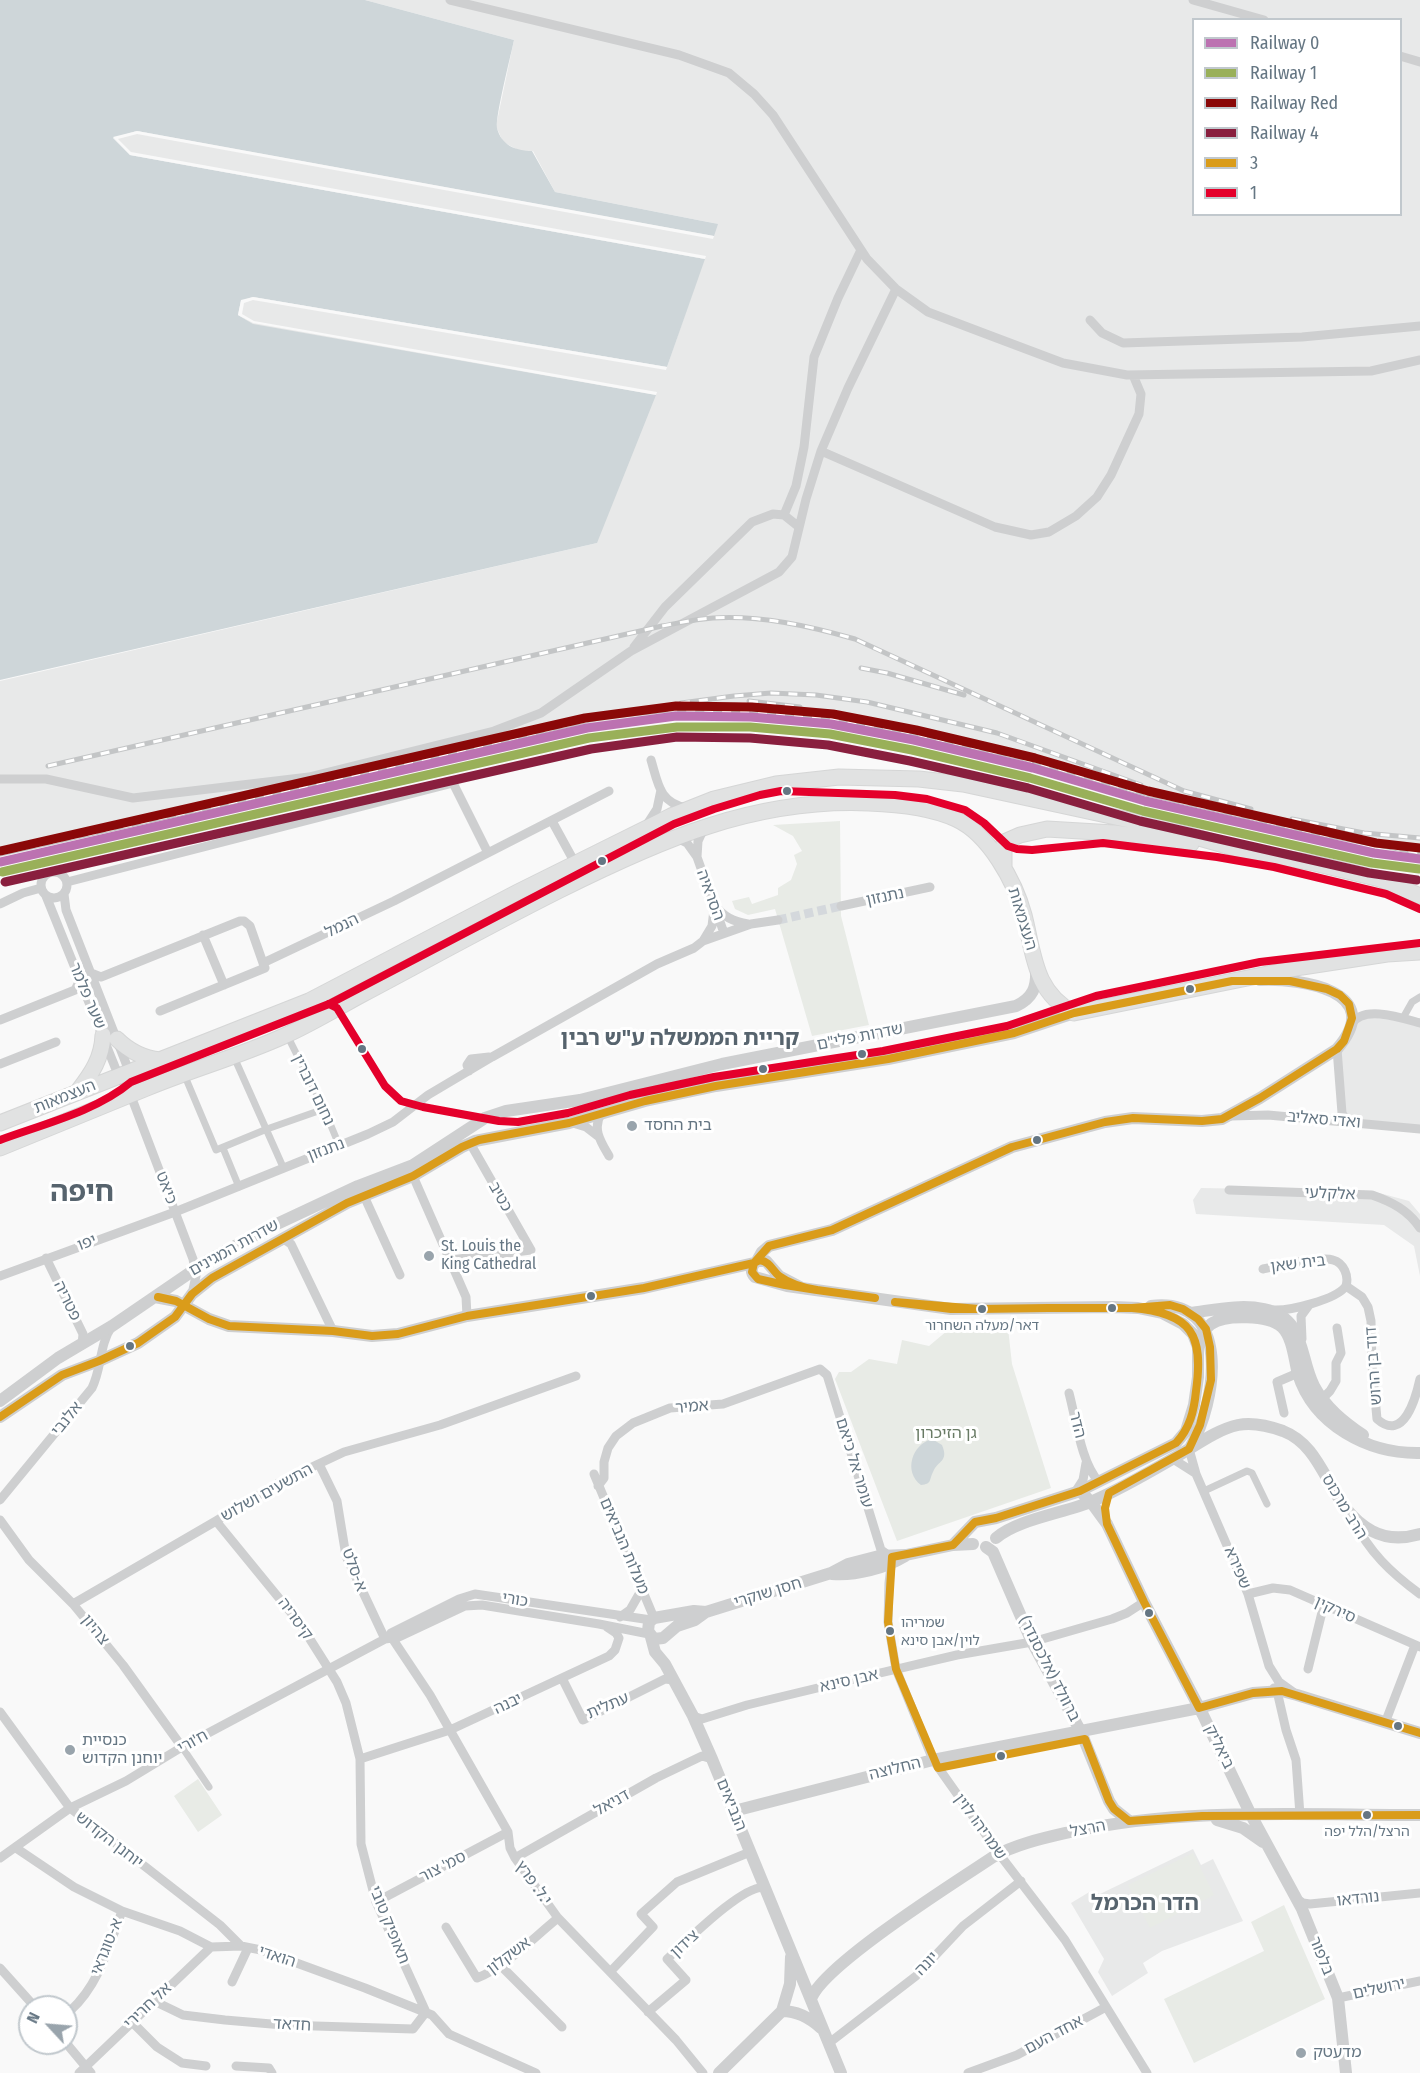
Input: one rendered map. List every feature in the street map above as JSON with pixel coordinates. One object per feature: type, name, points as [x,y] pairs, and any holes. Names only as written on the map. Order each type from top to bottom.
[{"type":"highway","name":"העצמאות","points":[[0,1148],[127,1081],[160,1060],[326,992],[645,828],[689,808],[748,790],[776,784],[839,777],[896,778],[963,784],[1157,826],[1245,851]]},
{"type":"highway","name":"העצמאות","points":[[0,1123],[76,1093],[127,1081],[184,1074],[234,1057],[286,1035],[607,866],[706,826],[757,812],[810,804],[845,802],[909,807],[953,817],[970,827],[993,852],[1017,893],[1036,968],[1043,985],[1053,997],[1074,1013]]},
{"type":"highway","points":[[1004,870],[1004,842],[1020,835],[1047,829],[1114,833],[1314,863],[1380,879],[1420,896]]},
{"type":"highway","name":"שדרות פלי\"ם","points":[[1074,1013],[1232,981],[1365,958],[1420,952]]},
{"type":"highway","points":[[76,1093],[96,1065],[110,1037],[138,1054],[160,1060]]},
{"type":"street","points":[[450,0],[679,55],[729,73],[754,93],[773,115],[867,259],[896,289],[928,312],[1063,363],[1133,375],[1371,371],[1420,360]]},
{"type":"street","points":[[1193,0],[1257,18]]},
{"type":"street","points":[[1402,56],[1420,62]]},
{"type":"street","points":[[784,514],[796,486],[802,457],[814,357],[861,250]]},
{"type":"street","points":[[0,779],[46,779],[133,798],[309,777],[494,731],[541,713],[631,651],[778,572],[792,557],[806,499],[821,451],[848,388],[896,289]]},
{"type":"street","points":[[1090,320],[1102,333],[1123,343],[1302,338],[1420,326]]},
{"type":"street","points":[[821,451],[995,527],[1030,535],[1048,532],[1076,516],[1097,497],[1111,475],[1139,414],[1141,394],[1133,375]]},
{"type":"street","points":[[631,651],[665,607],[752,522],[773,514],[784,514],[799,528]]},
{"type":"street","points":[[651,760],[661,790],[669,802],[689,808]]},
{"type":"street","points":[[67,882],[453,783],[488,853]]},
{"type":"street","points":[[645,828],[657,809],[661,790]]},
{"type":"street","name":"הנמל","points":[[224,985],[265,968],[263,963],[609,792]]},
{"type":"street","points":[[552,821],[575,863]]},
{"type":"street","name":"הסראיה","points":[[697,857],[698,841],[706,826]]},
{"type":"street","name":"הסראיה","points":[[675,837],[687,843],[697,857],[723,937]]},
{"type":"street","points":[[0,904],[23,893],[43,892],[53,899],[64,894],[67,882],[63,875],[51,872],[44,876],[43,892]]},
{"type":"street","name":"נתנזון","points":[[841,906],[930,887]]},
{"type":"street","name":"שער פלמר","points":[[43,892],[80,980],[110,1037],[127,1081]]},
{"type":"street","name":"שער פלמר","points":[[64,894],[66,910],[91,973],[110,1037],[127,1081]]},
{"type":"street","points":[[711,896],[718,910],[725,915],[738,922],[751,924]]},
{"type":"street","points":[[703,940],[712,926],[714,917],[711,896]]},
{"type":"street","name":"נתנזון","points":[[694,948],[700,949],[751,924],[778,920]]},
{"type":"street","points":[[91,973],[101,977],[237,921],[244,921],[250,926],[263,963]]},
{"type":"street","points":[[160,1011],[224,985],[203,935]]},
{"type":"street","name":"נתנזון","points":[[175,1212],[393,1122],[429,1095],[469,1071],[467,1065],[471,1059],[492,1057],[657,964],[694,948],[703,940],[723,937]]},
{"type":"street","name":"שדרות פלי\"ם","points":[[516,1109],[579,1100],[722,1064],[1016,1006],[1026,1001],[1034,991],[1036,968]]},
{"type":"street","points":[[0,1020],[75,990],[80,980]]},
{"type":"street","points":[[763,1267],[765,1249],[832,1230],[1012,1147],[1096,1125],[1133,1118],[1202,1122],[1229,1117],[1337,1049],[1344,1041],[1350,1025],[1351,1012],[1346,999],[1328,989],[1290,981],[1232,981]]},
{"type":"street","points":[[1403,1018],[1412,1002],[1420,997]]},
{"type":"street","name":"שדרות פלי\"ם","points":[[516,1133],[569,1123],[645,1101],[716,1086],[888,1059],[1014,1033],[1074,1013]]},
{"type":"street","points":[[1350,1025],[1356,1018],[1367,1015],[1386,1015],[1420,1023]]},
{"type":"street","name":"נחום דוברין","points":[[286,1035],[324,1109],[339,1145]]},
{"type":"street","points":[[0,1064],[56,1042]]},
{"type":"street","points":[[1337,1049],[1342,1113],[1347,1120],[1354,1123]]},
{"type":"street","points":[[234,1057],[283,1167]]},
{"type":"street","points":[[184,1074],[216,1150],[324,1109]]},
{"type":"street","name":"כיאט","points":[[127,1081],[196,1268],[196,1283],[192,1294]]},
{"type":"street","points":[[516,1109],[510,1114],[507,1122],[516,1133]]},
{"type":"street","name":"שדרות המגינים","points":[[0,1401],[52,1362],[112,1326],[196,1268],[279,1223],[358,1186],[413,1165],[485,1118],[516,1109]]},
{"type":"street","points":[[601,1114],[596,1127],[609,1156]]},
{"type":"street","name":"ואדי סאליב","points":[[1229,1117],[1256,1114],[1420,1129]]},
{"type":"street","points":[[569,1123],[586,1127],[599,1137]]},
{"type":"street","name":"שדרות המגינים","points":[[0,1417],[62,1375],[138,1343],[175,1317],[192,1294],[212,1278],[347,1203],[414,1176],[470,1143],[493,1136],[516,1133]]},
{"type":"street","name":"כטיב","points":[[451,1260],[531,1250],[470,1143]]},
{"type":"street","points":[[224,1148],[239,1187]]},
{"type":"street","points":[[414,1176],[451,1260],[465,1297],[467,1316]]},
{"type":"street","name":"אלקלעי","points":[[1229,1190],[1372,1195],[1393,1202],[1413,1217],[1420,1228]]},
{"type":"street","points":[[364,1196],[400,1275]]},
{"type":"street","name":"יפו","points":[[0,1276],[175,1212]]},
{"type":"street","points":[[279,1241],[285,1240],[291,1244],[333,1331]]},
{"type":"street","name":"פטריה","points":[[46,1258],[83,1334],[82,1345]]},
{"type":"street","name":"בית שאן","points":[[1263,1269],[1323,1259],[1335,1260],[1344,1269],[1346,1286]]},
{"type":"street","points":[[155,1297],[169,1299],[209,1319],[229,1326],[333,1331],[372,1336],[398,1334],[467,1316],[763,1267],[787,1286],[951,1309],[1137,1308],[1170,1305],[1190,1313],[1206,1329],[1210,1347],[1211,1380],[1200,1425],[1189,1449],[1091,1502],[1011,1528],[986,1547],[981,1548],[973,1544],[969,1538],[969,1528]]},
{"type":"street","points":[[1190,1313],[1224,1308],[1288,1310],[1337,1295],[1346,1286]]},
{"type":"street","name":"דוד בן הרוש","points":[[1346,1286],[1362,1297],[1368,1307],[1371,1321],[1377,1419],[1390,1426],[1398,1424],[1407,1416],[1413,1407],[1420,1379]]},
{"type":"street","points":[[1303,1348],[1300,1330],[1301,1316],[1310,1303]]},
{"type":"street","points":[[1137,1308],[1162,1312],[1178,1320],[1193,1334],[1198,1347]]},
{"type":"street","points":[[1265,1309],[1288,1322],[1299,1336],[1311,1378],[1322,1399],[1345,1422],[1382,1447]]},
{"type":"street","points":[[953,1545],[975,1522],[996,1518],[1077,1492],[1170,1447],[1182,1438],[1194,1405],[1198,1377],[1198,1347],[1202,1334],[1213,1322],[1225,1318],[1271,1320],[1282,1327],[1286,1332],[1308,1396],[1329,1422],[1350,1435],[1382,1447],[1420,1453]]},
{"type":"street","name":"אלנבי","points":[[0,1500],[92,1388],[96,1380],[104,1341],[112,1326]]},
{"type":"street","points":[[1322,1399],[1336,1382],[1336,1363],[1341,1353],[1337,1328]]},
{"type":"street","name":"אמיר","points":[[598,1486],[604,1479],[606,1455],[612,1442],[627,1427],[670,1408],[723,1404],[814,1370],[823,1370]]},
{"type":"street","name":"עומר אל כיאם","points":[[823,1370],[827,1375],[881,1550],[895,1557]]},
{"type":"street","points":[[1284,1413],[1277,1382],[1298,1372]]},
{"type":"street","name":"התשעים ושלוש","points":[[73,1604],[280,1482],[344,1452],[440,1425],[576,1376]]},
{"type":"street","name":"הדר","points":[[1069,1393],[1086,1457],[1092,1473],[1099,1482]]},
{"type":"street","name":"הרב מרכוס","points":[[1189,1449],[1207,1438],[1238,1425],[1267,1426],[1293,1435],[1306,1446],[1335,1495],[1352,1517],[1368,1547],[1397,1576],[1420,1594]]},
{"type":"street","name":"שפירא","points":[[1189,1449],[1196,1474],[1248,1594],[1269,1666],[1279,1682],[1297,1695]]},
{"type":"street","name":"הדר","points":[[1077,1492],[1086,1474],[1086,1457]]},
{"type":"street","points":[[1173,1459],[1196,1474]]},
{"type":"street","name":"א-סלט","points":[[319,1464],[337,1501],[346,1556],[387,1638]]},
{"type":"street","points":[[1204,1491],[1247,1471],[1252,1473],[1267,1504]]},
{"type":"street","name":"מעלות הנביאים","points":[[594,1474],[655,1619]]},
{"type":"street","name":"ביאליק","points":[[1077,1492],[1091,1502],[1107,1524],[1251,1815]]},
{"type":"street","points":[[1107,1524],[1104,1507],[1109,1493]]},
{"type":"street","points":[[1352,1517],[1369,1529],[1390,1538],[1405,1538],[1420,1534]]},
{"type":"street","name":"צהיון","points":[[0,1520],[29,1560],[73,1604],[123,1665],[182,1747]]},
{"type":"street","points":[[983,1520],[994,1525],[996,1538]]},
{"type":"street","name":"קיסריה","points":[[216,1521],[301,1625],[337,1682],[346,1703],[352,1728]]},
{"type":"street","name":"חסן שוקרי","points":[[667,1634],[677,1626],[695,1620],[706,1612],[831,1573],[848,1564],[953,1545],[973,1544]]},
{"type":"street","name":"ברוולד (אלכסנדר)","points":[[986,1547],[993,1552],[1032,1642],[1081,1732],[1108,1802],[1129,1821]]},
{"type":"street","name":"חסן שוקרי","points":[[831,1573],[848,1574],[876,1568],[895,1557]]},
{"type":"street","name":"שמריהו לוין","points":[[895,1557],[889,1578],[888,1622],[896,1670],[933,1760],[999,1854],[1065,1940],[1147,2073]]},
{"type":"street","points":[[876,1568],[885,1571],[889,1578]]},
{"type":"street","name":"סירקין","points":[[1248,1594],[1282,1588],[1324,1604],[1417,1646]]},
{"type":"street","points":[[620,1617],[630,1610],[642,1589]]},
{"type":"street","name":"כורי","points":[[387,1638],[391,1633],[459,1599],[476,1594],[620,1617],[655,1619]]},
{"type":"street","name":"אבן סינא","points":[[693,1716],[702,1719],[747,1705],[957,1655],[1032,1642],[1112,1619],[1144,1602]]},
{"type":"street","name":"כורי","points":[[328,1668],[387,1638],[399,1637],[473,1604],[599,1624],[650,1635]]},
{"type":"street","points":[[1308,1669],[1324,1604]]},
{"type":"street","name":"חסן שוקרי","points":[[655,1619],[694,1611],[706,1612]]},
{"type":"street","points":[[665,1664],[668,1622],[655,1619],[647,1628],[650,1635],[657,1639],[667,1634]]},
{"type":"street","name":"יבנה","points":[[360,1760],[450,1730],[609,1656],[615,1650],[618,1642],[616,1633],[599,1624]]},
{"type":"street","name":"הנביאים","points":[[650,1635],[655,1652],[674,1680],[712,1759],[841,2073]]},
{"type":"street","name":"י.ל. פרץ","points":[[387,1638],[418,1676],[508,1832],[510,1848],[515,1858],[558,1918],[702,2071],[721,2071]]},
{"type":"street","points":[[1385,1723],[1417,1646]]},
{"type":"street","points":[[1269,1666],[1268,1683],[1296,1760],[1300,1815]]},
{"type":"street","name":"ח'ורי","points":[[0,1858],[70,1808],[126,1781],[182,1747],[328,1668]]},
{"type":"street","name":"עתלית","points":[[562,1678],[583,1720],[665,1679],[674,1680]]},
{"type":"street","points":[[1271,1690],[1297,1695],[1420,1733]]},
{"type":"street","name":"החלוצה","points":[[734,1811],[933,1760],[1199,1708],[1271,1690]]},
{"type":"street","name":"יוחנן הקדוש","points":[[0,1712],[70,1808],[220,1925],[244,1947]]},
{"type":"street","name":"תאופיק טובי","points":[[352,1728],[360,1760],[361,1844],[376,1902],[426,2012]]},
{"type":"street","points":[[182,1747],[210,1787]]},
{"type":"street","name":"דניאל","points":[[515,1858],[665,1774],[702,1756],[712,1759]]},
{"type":"street","name":"בלפור","points":[[1251,1815],[1297,1899],[1338,1998],[1347,2073]]},
{"type":"street","name":"הרצל","points":[[811,1999],[819,1986],[835,1970],[880,1934],[999,1854],[1043,1838],[1129,1821],[1202,1816],[1420,1815]]},
{"type":"street","name":"בלפור","points":[[1202,1816],[1243,1828],[1269,1847]]},
{"type":"street","name":"סמ' צור","points":[[376,1902],[508,1832]]},
{"type":"street","name":"הואדי","points":[[16,1848],[74,1887],[122,1911],[180,1931],[211,1947],[244,1947],[261,1950],[426,2012],[432,2015],[449,2034],[536,2073]]},
{"type":"street","points":[[609,1972],[653,1927],[640,1914],[677,1882],[750,1852]]},
{"type":"street","name":"יונה","points":[[826,2038],[916,1976],[963,1926],[1021,1881]]},
{"type":"street","name":"צידון","points":[[648,2012],[686,1980],[667,1959],[735,1900],[756,1888],[765,1888]]},
{"type":"street","name":"נורדאו","points":[[1297,1899],[1304,1904],[1310,1904],[1420,1893]]},
{"type":"street","name":"א-טוגראי","points":[[78,2003],[87,1993],[97,1974],[122,1911]]},
{"type":"street","name":"אשקלון","points":[[446,1927],[477,1978],[500,1965],[558,1918]]},
{"type":"street","name":"אל חרירי","points":[[86,2071],[132,2022],[211,1947]]},
{"type":"street","points":[[232,1982],[244,1947]]},
{"type":"street","name":"הנביאים","points":[[782,2011],[790,1984],[790,1949]]},
{"type":"street","points":[[500,1965],[562,2027]]},
{"type":"street","points":[[0,1968],[24,1995]]},
{"type":"street","name":"ירושלים","points":[[1338,1998],[1420,1981]]},
{"type":"street","name":"חדאד","points":[[154,2001],[183,2015],[283,2025],[412,2029],[426,2012]]},
{"type":"street","name":"אחד העם","points":[[968,2073],[1017,2055],[1106,2007]]},
{"type":"street","points":[[721,2071],[782,2011],[804,2016],[817,2025],[826,2038]]},
{"type":"street","points":[[132,2022],[157,2047],[182,2063],[206,2066]]},
{"type":"street","points":[[75,2055],[86,2071]]},
{"type":"street","points":[[236,2066],[269,2068],[272,2073]]},
{"type":"shaded area","points":[[0,0],[365,0],[514,40],[497,128],[502,139],[510,146],[532,151],[555,192],[718,224],[714,236],[137,131],[113,138],[130,155],[705,259],[667,367],[253,297],[241,301],[238,315],[253,324],[656,395],[597,543],[0,680]]},
{"type":"shaded area","points":[[365,0],[1420,0],[1420,844],[1360,840],[996,753],[800,710],[743,702],[644,716],[454,753],[0,848],[0,681],[597,543],[238,315],[241,300],[253,297],[667,367],[704,259],[130,155],[113,137],[137,131],[718,224],[555,192],[533,151],[520,151],[503,142],[496,126],[514,40]]},
{"type":"shaded area","points":[[1360,1016],[1420,1023],[1420,1131],[1347,1120],[1337,1061]]},
{"type":"shaded area","points":[[1201,1188],[1372,1191],[1409,1201],[1420,1214],[1420,1276],[1414,1246],[1384,1225],[1196,1214],[1193,1200]]},
{"type":"shaded area","points":[[932,1439],[942,1445],[944,1458],[935,1468],[929,1483],[921,1485],[912,1473],[912,1459],[919,1446]]},
{"type":"shaded area","points":[[1193,1849],[1201,1865],[1213,1859],[1243,1921],[1162,1951],[1143,1963],[1148,1973],[1112,1996],[1098,1972],[1104,1959],[1071,1903],[1091,1891],[1100,1894]]},
{"type":"green space","points":[[840,821],[841,916],[869,1025],[812,1036],[775,909],[748,915],[735,909],[732,901],[749,897],[752,904],[778,895],[778,888],[791,880],[797,864],[794,855],[802,851],[793,836],[773,825]]},
{"type":"green space","name":"גן הזיכרון","points":[[954,1325],[1008,1328],[1012,1364],[1051,1488],[897,1541],[835,1379],[839,1372],[851,1372],[869,1359],[897,1364],[902,1340],[929,1346]]},
{"type":"green space","points":[[198,1779],[222,1815],[198,1832],[174,1796]]},
{"type":"green space","points":[[1193,1853],[1214,1895],[1150,1928],[1128,1885]]},
{"type":"green space","points":[[1284,1905],[1325,1999],[1194,2063],[1164,1999],[1264,1951],[1251,1922]]},
{"type":"pier","points":[[137,131],[714,236],[713,239],[137,134],[118,139],[131,152],[706,256],[705,259],[130,155],[113,137]]},
{"type":"pier","points":[[253,297],[667,367],[666,370],[253,300],[244,303],[242,314],[254,321],[657,392],[656,395],[253,323],[238,315],[241,300]]},
{"type":"tunnel","points":[[778,920],[841,906]]},
{"type":"railway","points":[[48,766],[662,626],[700,619],[749,618],[785,622],[855,639],[1184,791],[1251,809]]},
{"type":"railway","points":[[861,668],[964,695]]},
{"type":"railway","points":[[681,703],[771,693],[816,695],[867,702],[997,733],[1141,785]]},
{"type":"railway","points":[[749,701],[800,707]]},
{"type":"railway","points":[[0,854],[414,762],[602,717],[670,710],[821,717],[897,730],[1021,758],[1138,792],[1324,835],[1420,853]]},
{"type":"railway","points":[[1292,819],[1364,833],[1420,838]]},
{"type":"rail line","name":"Red","points":[[0,851],[585,718],[676,706],[752,707],[833,714],[916,730],[1035,758],[1148,791],[1376,843],[1420,848]]},
{"type":"rail line","name":"0","points":[[0,862],[587,728],[676,716],[751,717],[831,724],[914,740],[1033,768],[1145,801],[1374,853],[1420,859]]},
{"type":"rail line","name":"1","points":[[2,872],[589,738],[677,727],[750,727],[830,734],[912,750],[1030,778],[1143,811],[1372,863],[1419,869]]},
{"type":"rail line","name":"4","points":[[5,882],[591,749],[677,737],[750,738],[828,745],[1028,788],[1140,821],[1369,873],[1417,880]]},
{"type":"transit line","name":"1","points":[[0,1140],[85,1109],[131,1082],[329,1004],[674,824],[714,809],[781,791],[895,795],[927,799],[965,810],[984,823],[1008,846],[1017,849],[1032,850],[1103,843],[1217,857],[1274,867],[1386,894],[1420,909]]},
{"type":"transit line","name":"1","points":[[329,1004],[337,1008],[385,1086],[401,1101],[499,1121],[518,1122],[568,1113],[630,1095],[714,1077],[883,1051],[1007,1026],[1096,996],[1260,962],[1420,943]]},
{"type":"transit line","name":"3","points":[[0,1417],[62,1375],[138,1343],[175,1317],[192,1294],[212,1278],[347,1203],[413,1176],[462,1147],[479,1140],[569,1123],[645,1101],[716,1086],[888,1059],[1014,1033],[1074,1013],[1232,981],[1290,981],[1327,989],[1340,995],[1349,1004],[1352,1018],[1344,1041],[1337,1049],[1260,1098],[1222,1119],[1202,1121],[1133,1118],[1105,1122],[1012,1147],[832,1230],[769,1246],[754,1263]]},
{"type":"transit line","name":"3","points":[[760,1260],[766,1262],[779,1276],[788,1281],[817,1290],[758,1279],[752,1272],[754,1263],[760,1260]]},
{"type":"transit line","name":"3","points":[[158,1297],[176,1301],[209,1319],[229,1326],[333,1331],[372,1336],[398,1334],[467,1316],[644,1288],[754,1263]]},
{"type":"transit line","name":"3","points":[[817,1290],[875,1298]]},
{"type":"transit line","name":"3","points":[[817,1290],[875,1298]]},
{"type":"transit line","name":"3","points":[[895,1302],[979,1309]]},
{"type":"transit line","name":"3","points":[[895,1302],[951,1309],[979,1309]]},
{"type":"transit line","name":"3","points":[[1132,1308],[1170,1305],[1183,1309],[1198,1319],[1206,1329],[1210,1347],[1211,1380],[1200,1425],[1189,1449],[1109,1493],[1105,1508],[1107,1524],[1199,1708],[1253,1693],[1282,1691],[1420,1733]]},
{"type":"transit line","name":"3","points":[[979,1309],[1048,1308]]},
{"type":"transit line","name":"3","points":[[979,1309],[1048,1308]]},
{"type":"transit line","name":"3","points":[[1048,1308],[1132,1308]]},
{"type":"transit line","name":"3","points":[[1048,1308],[1132,1308]]},
{"type":"transit line","name":"3","points":[[1132,1308],[1168,1315],[1181,1322],[1195,1341],[1198,1372],[1194,1405],[1188,1425],[1176,1443],[1080,1491],[996,1518],[975,1522],[953,1545],[892,1557],[888,1622],[896,1669],[938,1768],[1085,1739],[1109,1801],[1114,1809],[1129,1821],[1202,1816],[1420,1815]]},
{"type":"place","name":"בית החסד","points":[[632,1126]]},
{"type":"place","name":"St. Louis the King Cathedral","points":[[429,1256]]},
{"type":"place","name":"דאר/מעלה השחרור","points":[[982,1309]]},
{"type":"place","name":"שמריהו לוין/אבן סינא","points":[[890,1631]]},
{"type":"place","name":"כנסיית יוחנן הקדוש","points":[[70,1750]]},
{"type":"place","name":"הרצל/הלל יפה","points":[[1367,1815]]},
{"type":"place","name":"מדעטק","points":[[1301,2053]]},
{"type":"district","name":"קריית הממשלה ע\"ש רבין","points":[[680,1039]]},
{"type":"district","name":"חיפה","points":[[82,1193]]},
{"type":"district","name":"הדר הכרמל","points":[[1145,1904]]}]
